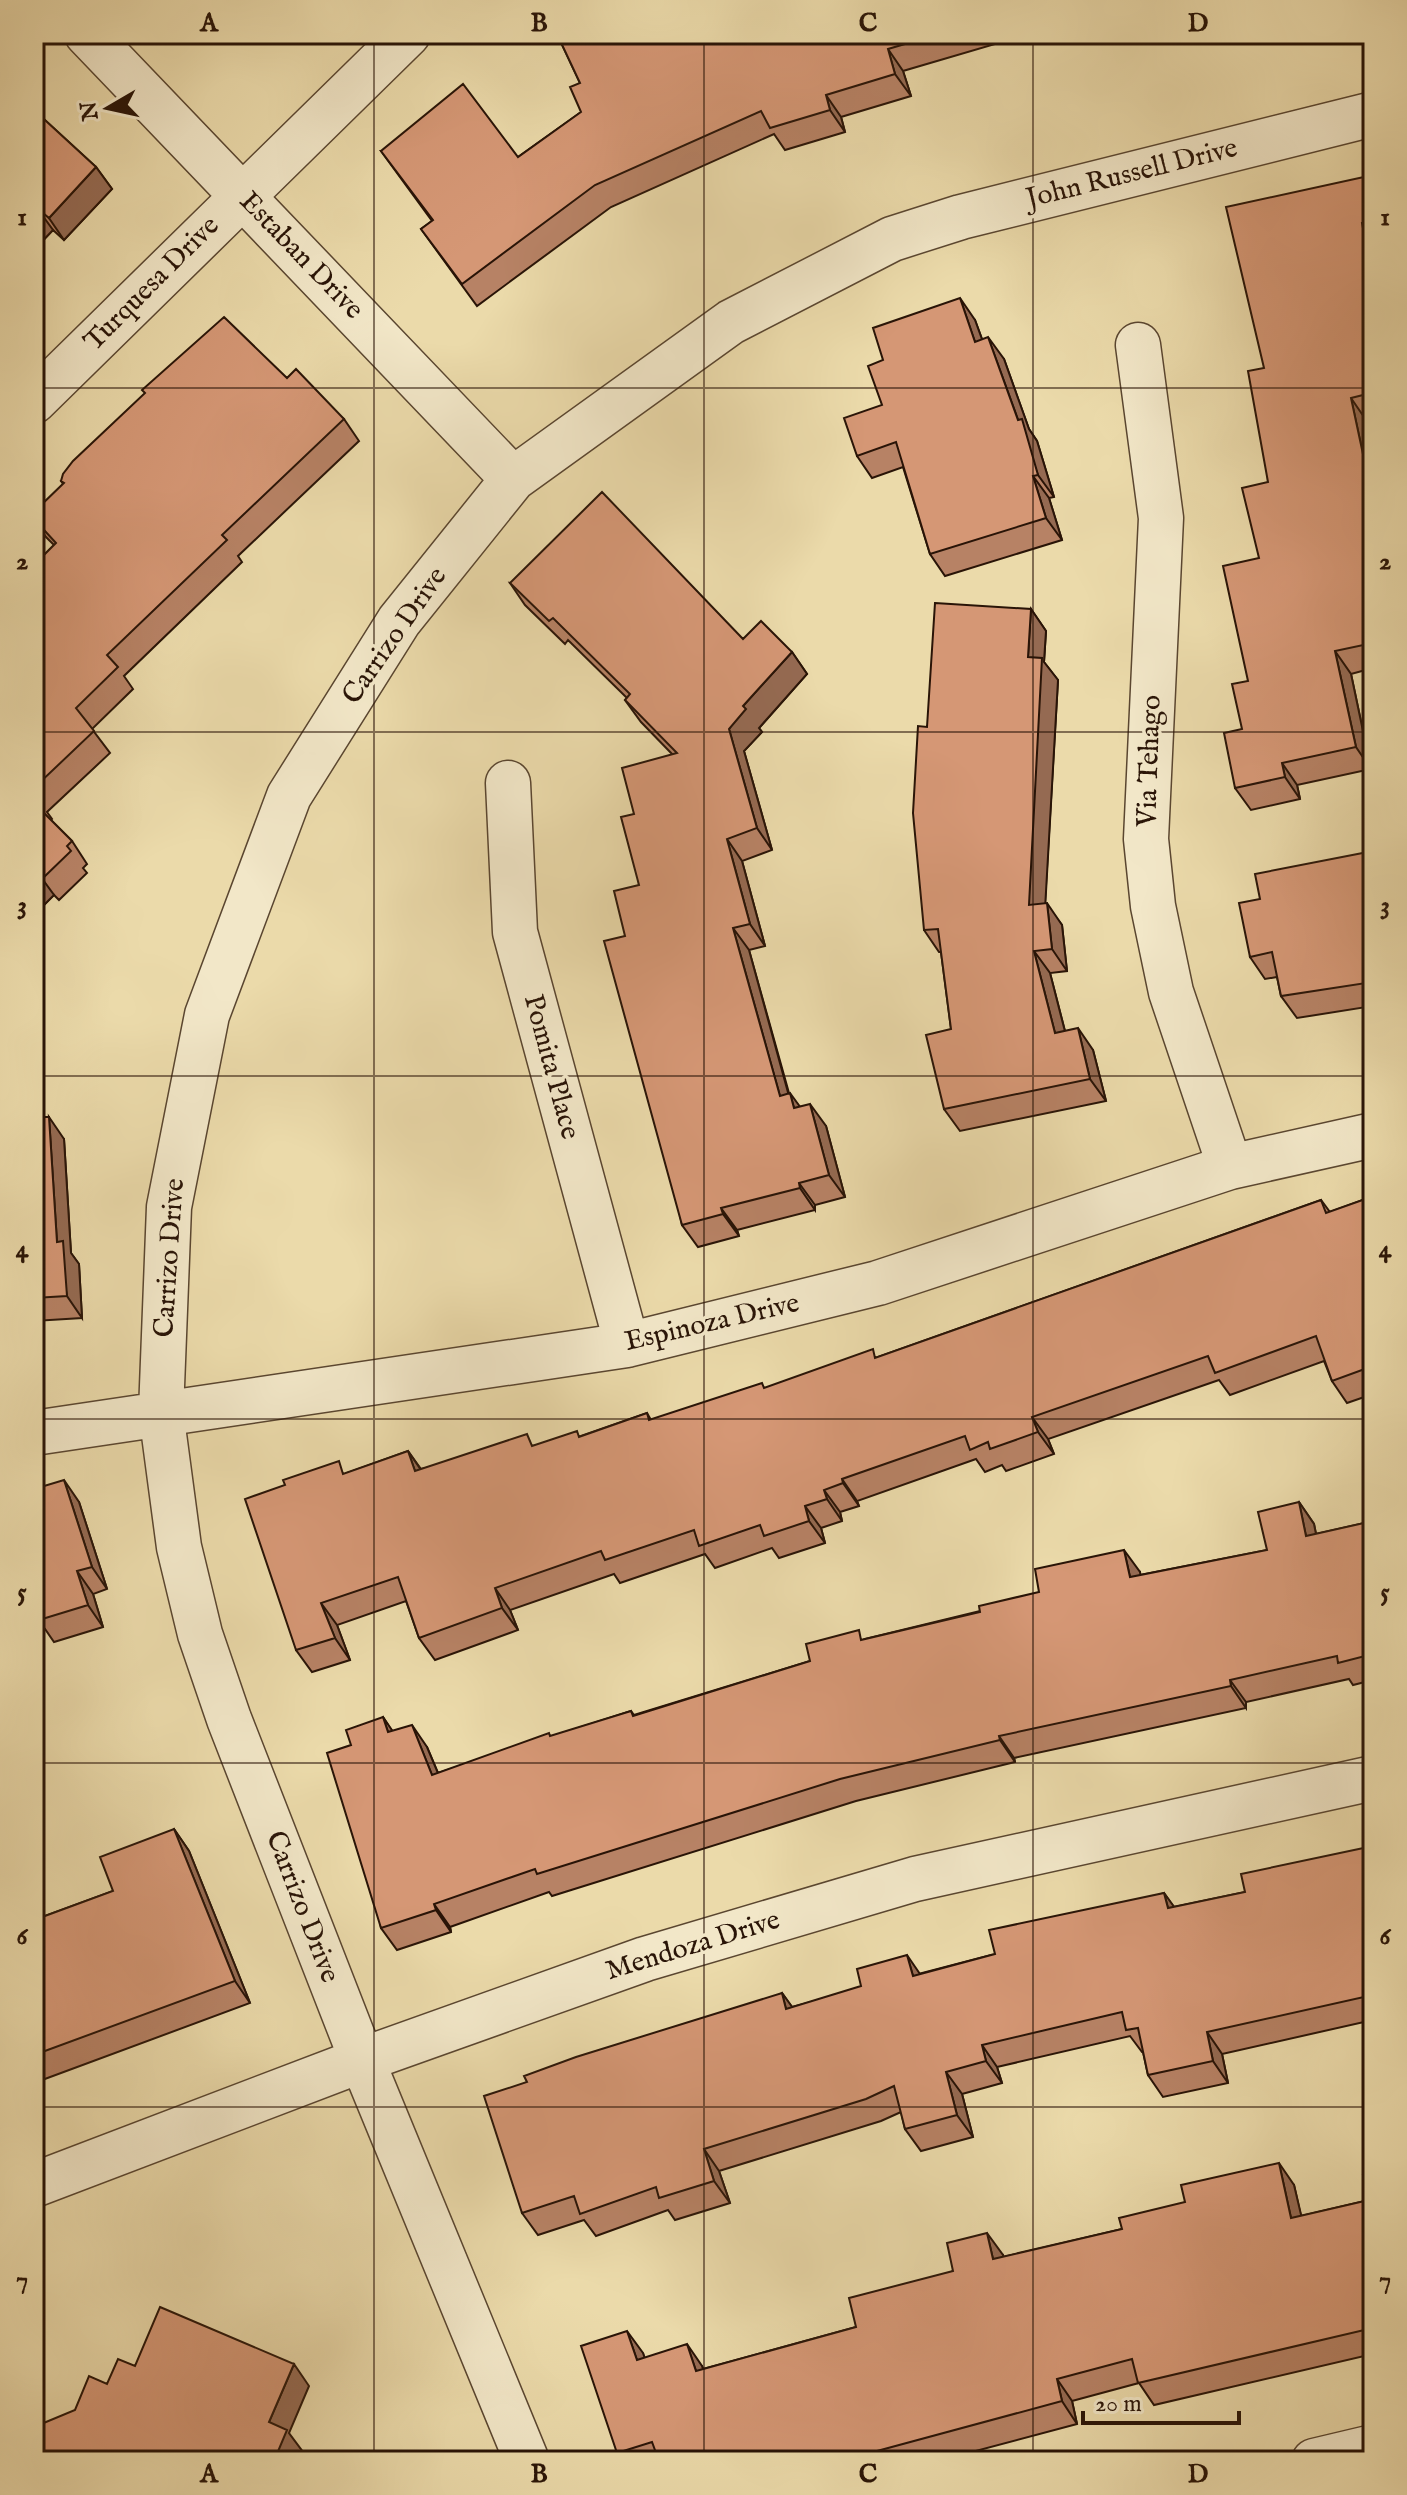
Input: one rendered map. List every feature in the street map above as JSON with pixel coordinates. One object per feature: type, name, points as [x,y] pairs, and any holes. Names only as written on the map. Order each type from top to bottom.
[{"type":"street","name":"Estaban Drive","points":[[87,34],[513,479]]},
{"type":"street","name":"Turquesa Drive","points":[[34,401],[408,34]]},
{"type":"street","name":"John Russell Drive","points":[[892,239],[961,217],[1373,114]]},
{"type":"street","name":"Carrizo Drive","points":[[527,2461],[362,2060],[229,1719],[200,1634],[179,1547],[161,1412],[169,1207],[207,1015],[289,796],[399,621],[513,479],[731,322],[892,239]]},
{"type":"street","name":"Via Tehago","points":[[1138,345],[1161,518],[1146,839],[1153,906],[1171,992],[1230,1167]]},
{"type":"street","name":"Pomita Place","points":[[508,783],[515,932],[627,1345]]},
{"type":"street","name":"Espinoza Drive","points":[[34,1433],[627,1345],[878,1283],[1230,1167],[1373,1135]]},
{"type":"street","name":"Mendoza Drive","points":[[34,2185],[362,2060],[645,1959],[915,1879],[1373,1778]]},
{"type":"street","points":[[1314,2461],[1373,2447]]},
{"type":"building","points":[[557,34],[939,34],[888,49],[895,74],[826,95],[830,110],[770,128],[761,111],[595,185],[462,284],[421,229],[433,220],[381,151],[463,84],[518,157],[581,112],[570,87],[580,83]]},
{"type":"building","points":[[34,110],[96,167],[49,218],[37,208],[34,212]]},
{"type":"building","points":[[1373,175],[1373,220],[1362,223],[1373,282],[1373,388],[1365,390],[1367,394],[1351,398],[1373,501],[1373,643],[1335,651],[1356,747],[1282,763],[1285,777],[1235,788],[1224,733],[1242,729],[1232,684],[1248,681],[1223,566],[1259,558],[1242,488],[1268,482],[1248,371],[1264,368],[1226,207]]},
{"type":"building","points":[[960,298],[975,342],[988,337],[1018,420],[1022,419],[1038,475],[1033,476],[1046,518],[930,554],[896,442],[857,456],[844,418],[882,405],[868,366],[883,360],[873,328]]},
{"type":"building","points":[[224,317],[287,378],[296,369],[344,419],[222,535],[227,540],[107,655],[118,667],[76,708],[94,731],[34,788],[34,565],[56,543],[34,519],[34,512],[64,483],[61,481],[63,474],[73,461],[145,393],[142,390]]},
{"type":"building","points":[[602,492],[743,639],[761,621],[792,652],[743,706],[746,709],[729,729],[757,828],[727,839],[750,924],[733,928],[780,1096],[790,1093],[794,1108],[810,1104],[829,1175],[799,1183],[800,1188],[721,1208],[723,1214],[682,1225],[604,941],[625,936],[614,891],[639,885],[621,817],[634,814],[622,768],[677,753],[625,700],[630,694],[553,618],[549,621],[510,583]]},
{"type":"building","points":[[935,603],[1031,609],[1028,657],[1042,658],[1029,905],[1047,903],[1052,949],[1034,951],[1055,1033],[1078,1028],[1090,1079],[944,1109],[926,1035],[951,1029],[938,929],[924,930],[913,813],[918,726],[927,727]]},
{"type":"building","points":[[34,803],[72,841],[67,846],[71,851],[43,878],[38,873],[34,877]]},
{"type":"building","points":[[1373,851],[1373,982],[1281,996],[1272,952],[1250,957],[1239,903],[1260,899],[1255,874]]},
{"type":"building","points":[[34,1117],[49,1117],[57,1242],[63,1241],[67,1296],[34,1298]]},
{"type":"building","points":[[1371,1197],[1373,1366],[1332,1381],[1316,1336],[1215,1373],[1208,1356],[1032,1417],[1038,1432],[990,1449],[988,1442],[970,1450],[965,1436],[842,1479],[843,1483],[824,1490],[827,1499],[805,1506],[809,1521],[764,1536],[760,1525],[699,1546],[694,1530],[605,1560],[601,1551],[495,1588],[502,1608],[419,1638],[398,1577],[321,1603],[335,1638],[296,1650],[245,1499],[285,1485],[283,1480],[339,1461],[343,1474],[408,1451],[415,1471],[527,1434],[532,1446],[577,1431],[579,1437],[647,1413],[649,1420],[762,1383],[764,1388],[873,1349],[875,1358],[1321,1200],[1326,1213]]},
{"type":"building","points":[[64,1480],[92,1567],[77,1571],[88,1605],[39,1620],[34,1605],[34,1489]]},
{"type":"building","points":[[1299,1502],[1306,1536],[1373,1521],[1373,1654],[1338,1663],[1337,1656],[1230,1680],[1231,1686],[999,1736],[1000,1740],[840,1779],[537,1874],[535,1869],[434,1904],[436,1910],[381,1928],[327,1753],[351,1745],[346,1730],[383,1717],[388,1732],[412,1725],[432,1775],[549,1733],[550,1736],[631,1711],[633,1716],[810,1661],[806,1644],[859,1630],[861,1640],[980,1612],[979,1606],[1039,1592],[1035,1569],[1124,1550],[1130,1577],[1267,1550],[1258,1512]]},
{"type":"building","points":[[174,1829],[235,1981],[34,2055],[34,1920],[113,1891],[100,1857]]},
{"type":"building","points":[[1373,1846],[1373,1995],[1207,2032],[1213,2061],[1148,2075],[1138,2028],[1126,2030],[1122,2012],[982,2045],[986,2061],[946,2072],[957,2115],[905,2129],[894,2086],[866,2099],[704,2149],[714,2181],[659,2198],[656,2187],[580,2214],[574,2196],[522,2213],[484,2096],[527,2082],[524,2076],[782,1993],[786,2009],[861,1986],[857,1969],[907,1955],[913,1976],[995,1954],[989,1930],[1164,1893],[1168,1908],[1245,1892],[1241,1874]]},
{"type":"building","points":[[1279,2163],[1291,2218],[1369,2200],[1363,2175],[1373,2172],[1373,2328],[1138,2383],[1132,2359],[1057,2379],[1062,2401],[840,2461],[659,2461],[652,2442],[617,2453],[581,2346],[627,2331],[637,2360],[687,2344],[696,2371],[856,2327],[849,2298],[953,2271],[947,2243],[987,2233],[993,2259],[1122,2229],[1119,2218],[1185,2202],[1181,2185]]},
{"type":"building","points":[[160,2307],[294,2364],[269,2422],[287,2430],[274,2461],[34,2461],[34,2427],[75,2410],[89,2376],[107,2384],[118,2359],[135,2366]]}]
